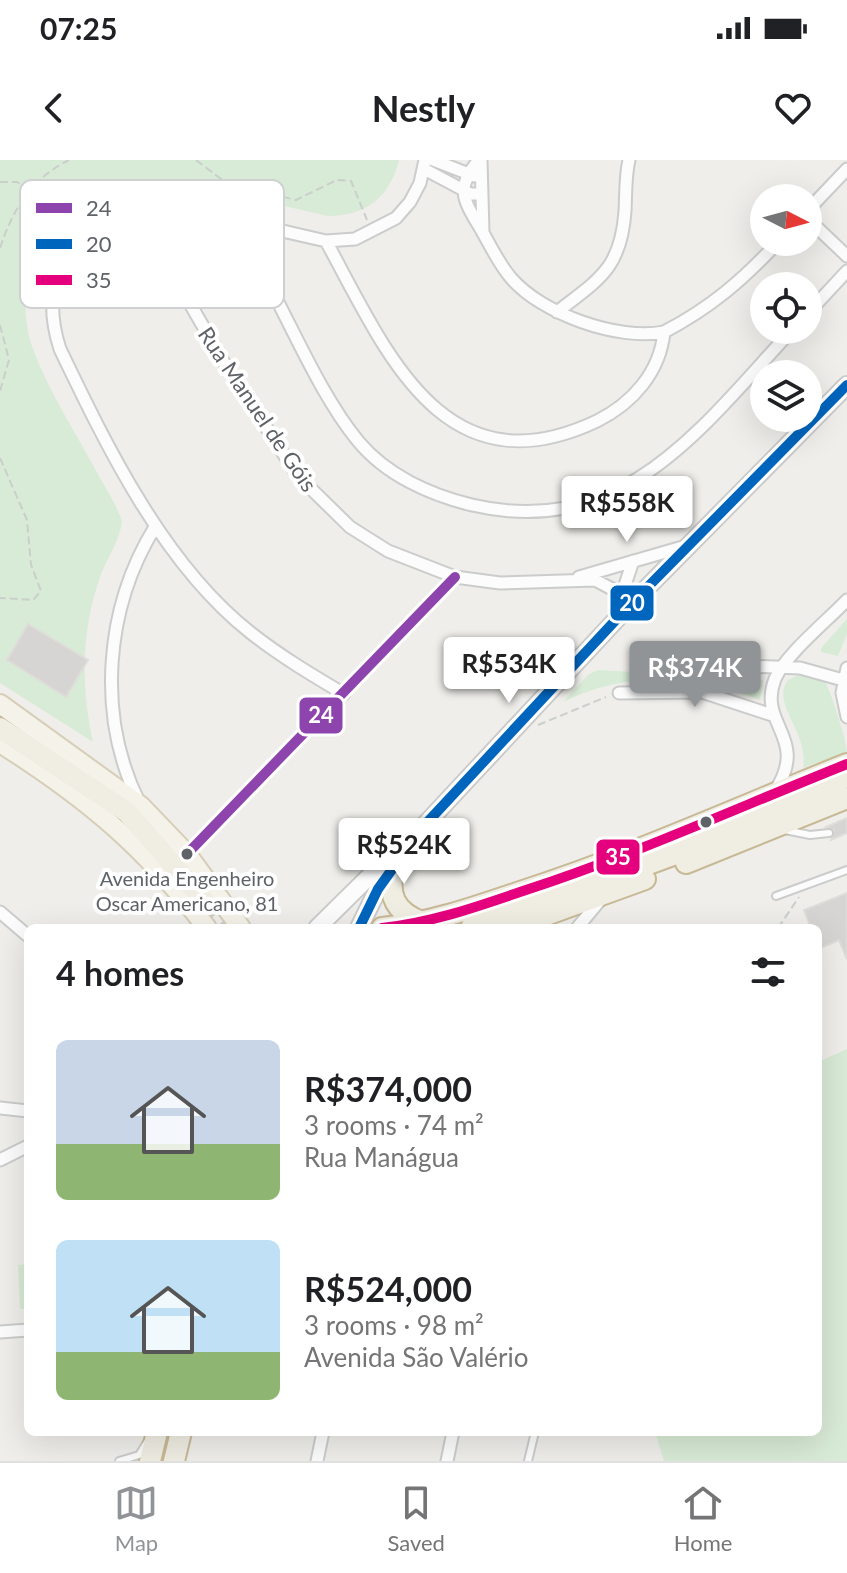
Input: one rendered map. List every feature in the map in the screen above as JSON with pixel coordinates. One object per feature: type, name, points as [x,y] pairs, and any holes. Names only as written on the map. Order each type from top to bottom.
[{"type":"highway","points":[[0,728],[86,782],[127,812],[203,899]]},
{"type":"highway","points":[[394,866],[391,888],[394,902],[407,915],[424,923],[642,849],[847,764]]},
{"type":"highway","points":[[478,924],[686,849],[812,795],[847,776]]},
{"type":"highway","points":[[812,795],[847,789]]},
{"type":"highway","points":[[524,924],[778,828],[847,798]]},
{"type":"highway","points":[[150,1461],[156,1436]]},
{"type":"highway","points":[[174,1461],[180,1436]]},
{"type":"main road","points":[[361,924],[368,905],[421,829],[624,603],[693,544],[847,385]]},
{"type":"main road","points":[[0,704],[106,777],[141,806],[187,854],[238,924]]},
{"type":"main road","points":[[0,743],[110,820],[175,887],[204,924]]},
{"type":"main road","points":[[321,924],[394,850],[421,829]]},
{"type":"street","points":[[433,160],[482,179]]},
{"type":"street","points":[[480,160],[467,174],[463,190],[483,233],[512,280],[557,312],[586,323],[647,335],[664,332],[705,311],[737,286],[765,256]]},
{"type":"street","points":[[480,160],[483,233]]},
{"type":"street","points":[[557,312],[594,283],[617,255],[622,240],[629,160]]},
{"type":"street","points":[[284,231],[326,241],[355,239],[372,233],[396,218],[410,202],[424,165],[471,194],[482,194]]},
{"type":"street","points":[[822,195],[847,169]]},
{"type":"street","points":[[822,232],[847,256]]},
{"type":"street","points":[[326,241],[391,358],[416,393],[439,413],[483,435],[503,439],[551,437],[600,419],[651,377],[662,355],[664,332]]},
{"type":"street","points":[[822,298],[847,271]]},
{"type":"street","points":[[52,308],[57,340],[70,369],[155,527],[210,596],[250,633],[344,694]]},
{"type":"street","name":"Rua Manuel de Góis","points":[[193,308],[298,476],[350,527],[388,551],[455,577],[500,583],[571,579],[604,583],[624,603]]},
{"type":"street","points":[[281,308],[336,409],[358,441],[378,460],[395,473],[454,500],[513,512],[579,506],[647,475],[697,432],[779,344]]},
{"type":"street","points":[[141,806],[123,756],[113,703],[114,635],[128,579],[155,527]]},
{"type":"street","name":"Rua Manuel de Góis","points":[[571,579],[693,544]]},
{"type":"street","points":[[624,603],[633,561]]},
{"type":"street","points":[[187,854],[455,577]]},
{"type":"street","points":[[772,715],[773,684],[781,669],[847,600]]},
{"type":"street","points":[[638,662],[845,674],[847,717]]},
{"type":"street","points":[[619,693],[668,690],[702,692],[772,715],[784,732],[789,761],[785,776],[773,795]]},
{"type":"street","points":[[106,777],[117,771],[123,756]]},
{"type":"street","points":[[580,924],[605,894]]},
{"type":"street","points":[[0,912],[24,933]]},
{"type":"street","points":[[0,1108],[22,1111]]},
{"type":"street","points":[[0,1160],[24,1148]]},
{"type":"street","points":[[0,1332],[24,1330]]},
{"type":"street","points":[[317,1461],[322,1436]]},
{"type":"street","points":[[447,1461],[452,1436]]},
{"type":"lane","points":[[778,828],[797,834],[829,833]]},
{"type":"lane","points":[[776,896],[847,870]]},
{"type":"lane","points":[[119,1461],[139,1455],[154,1436]]},
{"type":"lane","points":[[528,1461],[534,1436]]},
{"type":"path","points":[[38,180],[69,160]]},
{"type":"path","points":[[196,160],[222,180]]},
{"type":"path","points":[[284,197],[296,200],[337,180],[351,181],[372,233]]},
{"type":"path","points":[[0,182],[20,184]]},
{"type":"path","points":[[0,248],[10,218],[20,203]]},
{"type":"path","points":[[0,325],[9,360],[0,391]]},
{"type":"path","points":[[0,458],[27,520],[31,565],[41,591],[33,600],[0,598]]},
{"type":"path","points":[[530,729],[619,693]]},
{"type":"path","points":[[781,924],[798,901],[800,887]]},
{"type":"green space","points":[[0,160],[399,160],[389,184],[374,202],[354,212],[328,216],[284,206],[284,180],[20,180],[20,308],[26,308],[29,336],[47,382],[122,521],[93,600],[86,641],[86,702],[93,742],[0,683]]},
{"type":"green space","points":[[847,619],[847,634],[838,656],[821,652],[821,648]]},
{"type":"green space","points":[[598,670],[763,680],[760,700],[711,685],[661,679],[611,685],[563,702],[589,674]]},
{"type":"green space","points":[[803,673],[820,677],[825,682],[847,752],[803,768],[801,742],[786,709],[784,689],[788,680]]},
{"type":"green space","points":[[847,1049],[847,1461],[664,1461],[656,1436],[822,1436],[822,1060]]},
{"type":"green space","points":[[24,1264],[24,1309],[20,1309],[18,1265]]},
{"type":"building","points":[[28,624],[88,660],[66,697],[7,660]]},
{"type":"building","points":[[847,818],[847,833],[831,840],[834,830],[826,827]]},
{"type":"building","points":[[847,893],[847,959],[839,940],[822,947],[822,924],[809,924],[804,910]]},
{"type":"tunnel","points":[[203,899],[222,924]]},
{"type":"tunnel","points":[[161,1461],[170,1436]]},
{"type":"transit line","name":"20","points":[[361,924],[378,889],[421,829],[626,609],[847,385]]},
{"type":"transit line","name":"24","points":[[187,854],[455,577]]},
{"type":"transit line","name":"35","points":[[406,924],[453,914],[564,877],[847,764]]},
{"type":"place","name":"Avenida Engenheiro Oscar Americano, 81","points":[[187,854]]}]
